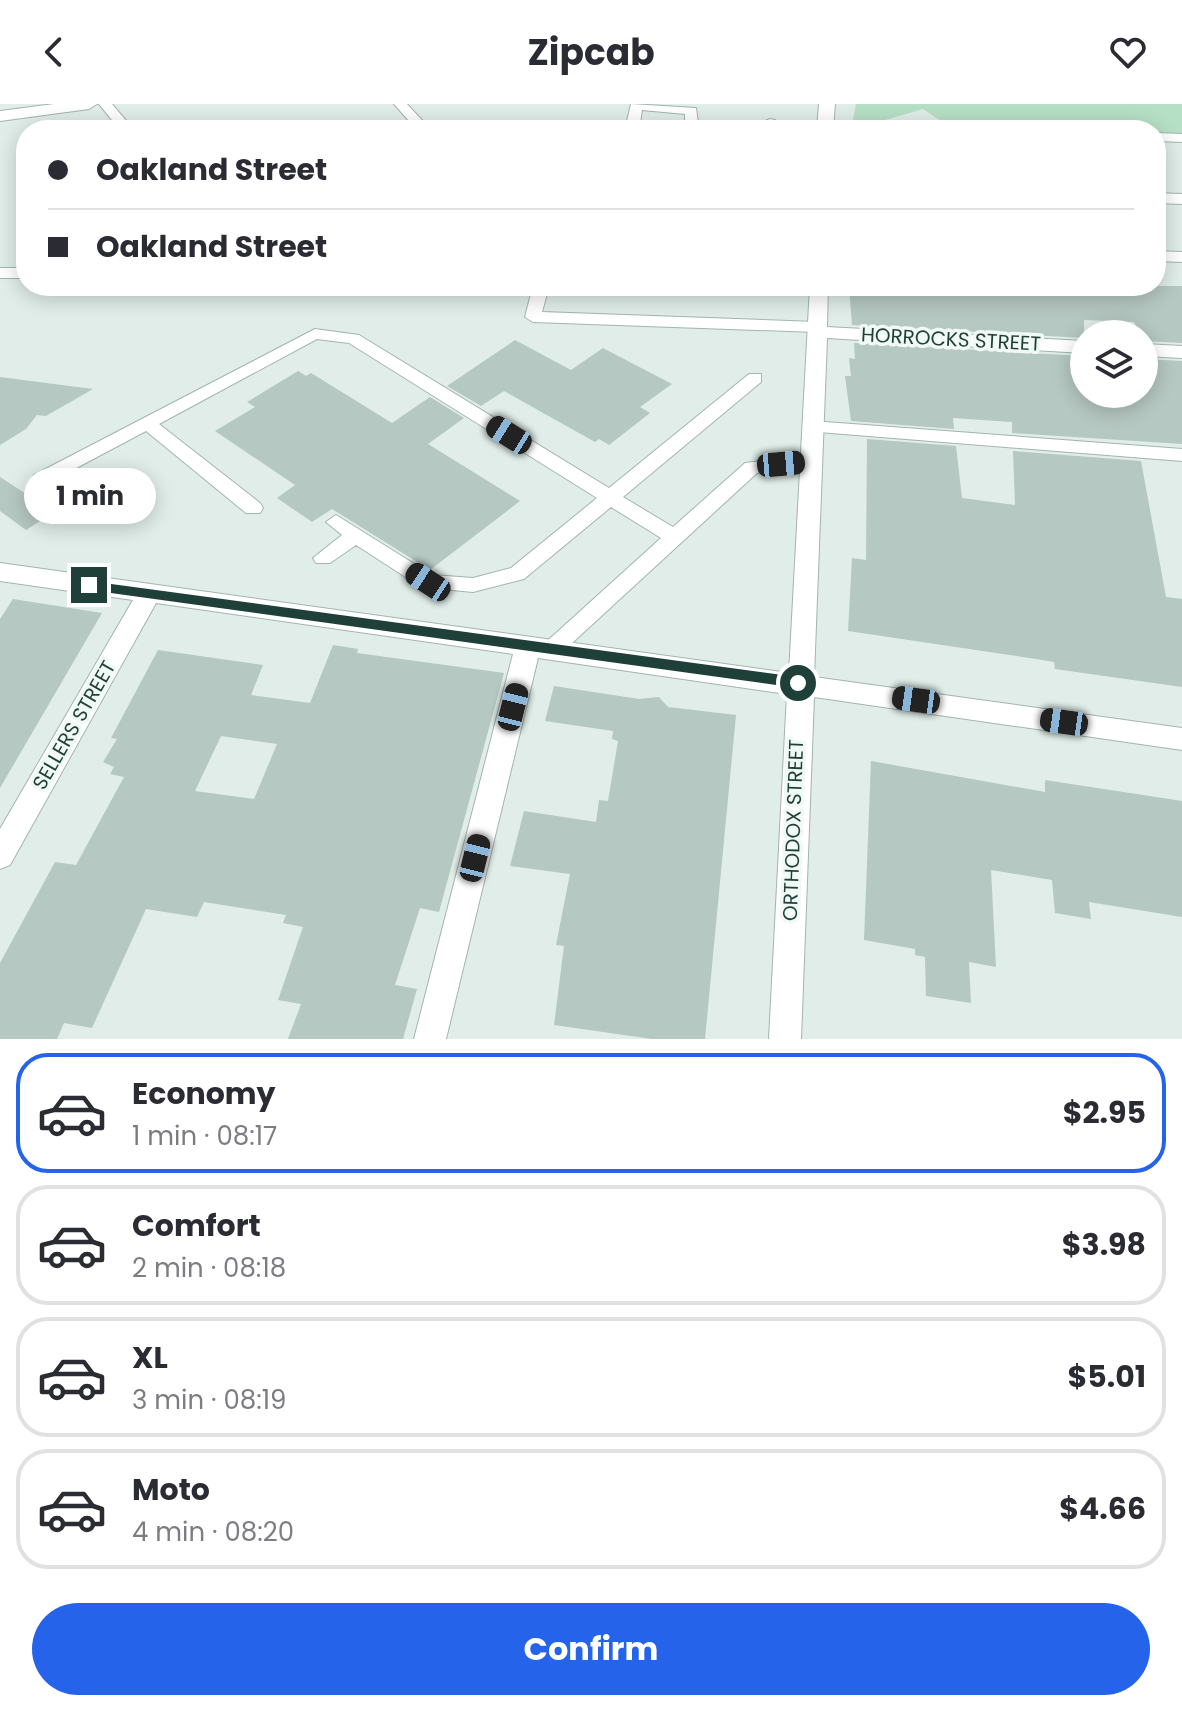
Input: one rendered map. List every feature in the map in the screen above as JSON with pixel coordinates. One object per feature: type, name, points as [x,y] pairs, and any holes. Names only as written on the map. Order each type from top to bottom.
[{"type":"street","points":[[0,116],[89,104]]},
{"type":"street","name":"ORTHODOX STREET","points":[[785,1039],[798,683],[819,296]]},
{"type":"street","name":"HORROCKS STREET","points":[[817,330],[1070,346]]},
{"type":"street","points":[[1158,351],[1182,352]]},
{"type":"street","points":[[0,572],[1182,739]]},
{"type":"street","name":"SELLERS STREET","points":[[0,856],[149,594]]},
{"type":"street","points":[[430,1039],[540,648]]},
{"type":"lane","points":[[105,104],[119,120]]},
{"type":"lane","points":[[400,104],[415,120]]},
{"type":"lane","points":[[637,105],[691,111],[691,120]]},
{"type":"lane","points":[[538,296],[533,317],[817,330]]},
{"type":"lane","points":[[41,479],[315,334],[353,339],[674,537]]},
{"type":"lane","points":[[336,522],[428,582],[473,585],[517,574],[612,499],[755,378]]},
{"type":"lane","points":[[147,423],[253,508]]},
{"type":"lane","points":[[812,427],[1182,455]]},
{"type":"lane","points":[[540,648],[674,537],[752,467],[810,461]]},
{"type":"lane","points":[[323,558],[356,535]]},
{"type":"green space","points":[[856,104],[1182,104],[1182,134],[1166,133],[1166,120],[940,120],[923,109],[885,120],[853,120]]},
{"type":"building","points":[[1166,286],[1182,286],[1182,343],[1158,342],[1158,320],[1070,320],[1070,337],[852,325],[850,296],[1166,296]]},
{"type":"building","points":[[515,340],[571,370],[603,348],[672,384],[640,407],[650,413],[609,445],[599,439],[595,442],[504,391],[481,406],[447,386]]},
{"type":"building","points":[[854,343],[1070,355],[1070,408],[1158,408],[1158,360],[1182,361],[1182,444],[1012,433],[1012,422],[953,418],[954,429],[851,421],[845,376],[851,376],[849,358],[855,359]]},
{"type":"building","points":[[298,371],[306,376],[311,373],[392,423],[430,397],[464,418],[428,444],[520,501],[430,570],[332,509],[312,522],[277,498],[295,485],[215,431],[255,407],[247,402]]},
{"type":"building","points":[[0,377],[93,389],[46,416],[37,415],[26,429],[0,445]]},
{"type":"building","points":[[867,439],[956,446],[962,498],[1015,505],[1013,451],[1141,461],[1166,597],[1182,599],[1182,687],[1055,669],[1054,662],[848,631],[852,558],[866,560]]},
{"type":"building","points":[[0,477],[54,512],[26,530],[0,511]]},
{"type":"building","points":[[13,599],[102,613],[0,788],[0,619]]},
{"type":"building","points":[[333,645],[358,649],[357,653],[504,673],[439,912],[420,908],[395,985],[417,989],[403,1039],[288,1039],[301,1004],[278,1000],[303,927],[283,923],[286,915],[204,902],[197,917],[146,909],[92,1028],[64,1023],[57,1039],[0,1039],[0,963],[55,862],[76,865],[124,777],[110,774],[114,767],[103,762],[117,739],[111,738],[158,650],[263,665],[251,695],[310,703]],"holes":[[[221,736],[277,744],[254,799],[195,791]]]},
{"type":"building","points":[[554,686],[639,699],[659,697],[668,707],[736,715],[705,1039],[652,1039],[554,1025],[564,946],[556,945],[570,874],[510,866],[524,811],[596,822],[599,800],[608,801],[618,741],[612,739],[613,731],[545,721]]},
{"type":"building","points":[[871,761],[1045,792],[1045,780],[1182,801],[1182,917],[1089,902],[1091,919],[1055,913],[1052,880],[991,870],[996,967],[969,962],[971,1003],[926,996],[925,957],[915,955],[915,949],[864,940]]},
{"type":"route","points":[[89,585],[798,683]]}]
